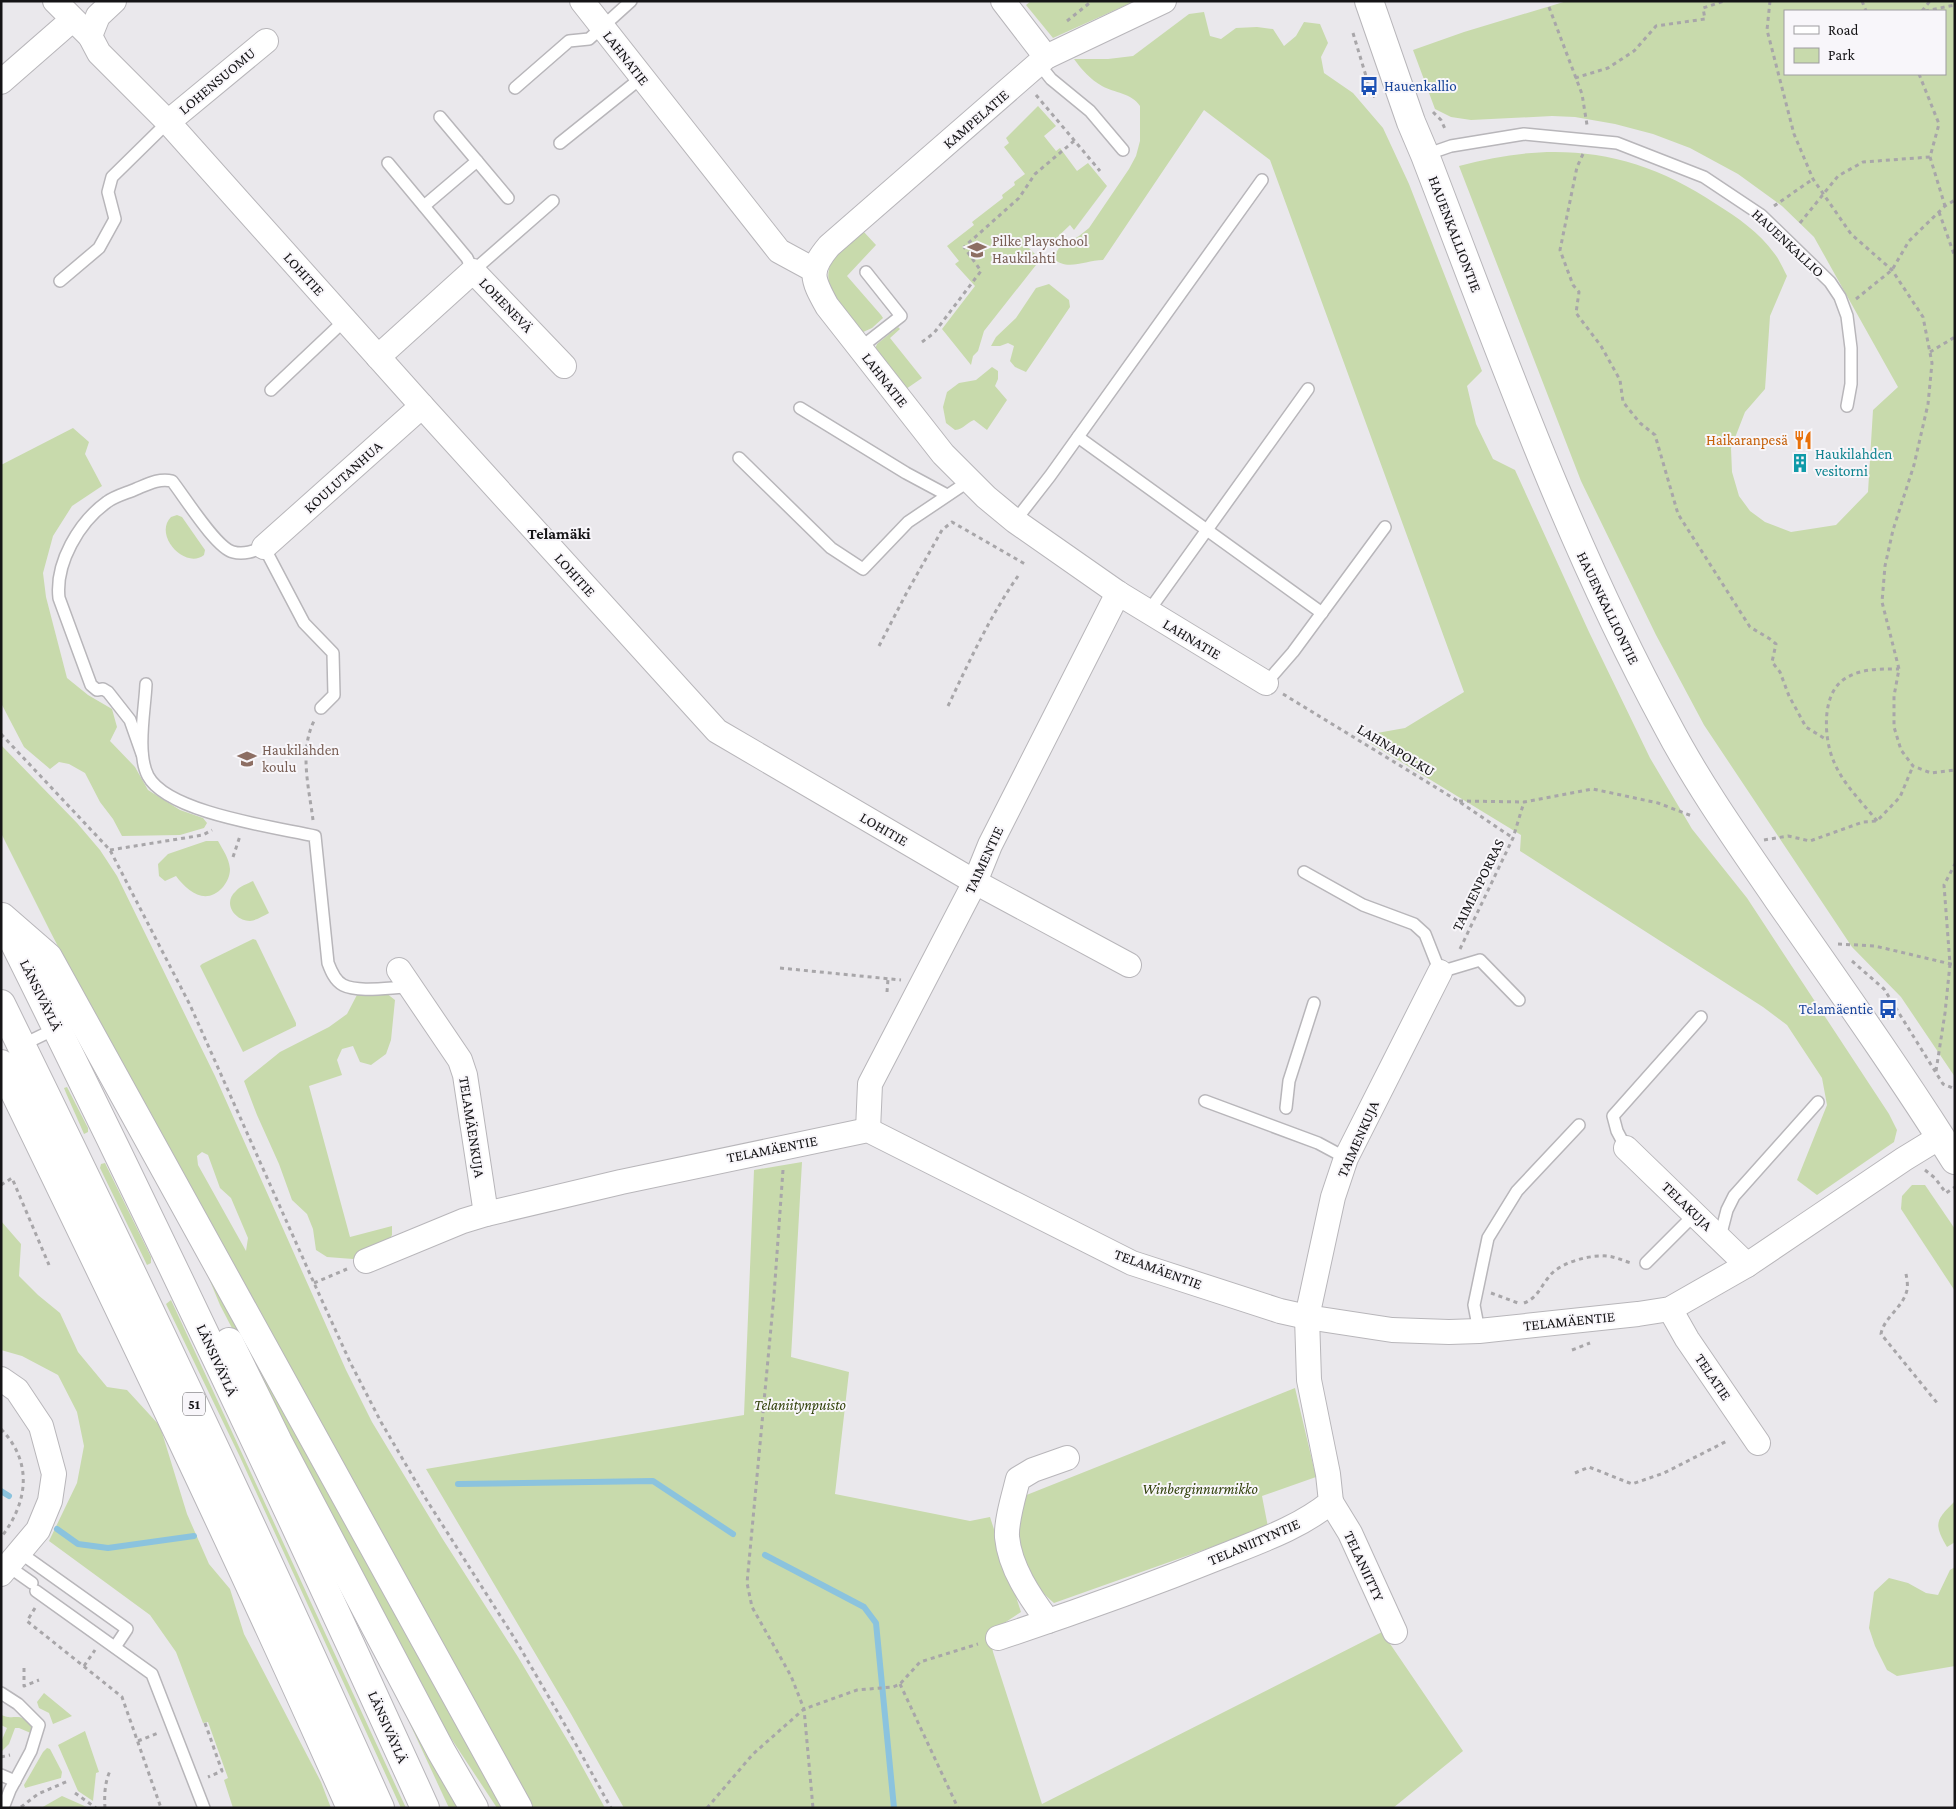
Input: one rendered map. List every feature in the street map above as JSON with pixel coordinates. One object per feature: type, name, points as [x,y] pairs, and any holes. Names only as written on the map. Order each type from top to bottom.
[{"type":"main road","name":"HAUENKALLIONTIE","points":[[1369,1],[1411,122],[1517,397],[1573,535],[1622,639],[1663,718],[1716,809],[1948,1133],[1955,1160]]},
{"type":"main road","name":"LÄNSIVÄYLÄ","points":[[1,916],[134,1184],[328,1595],[424,1808]]},
{"type":"main road","points":[[1,916],[48,957],[518,1808]]},
{"type":"main road","name":"51","points":[[1,1004],[188,1390],[316,1665],[380,1808]]},
{"type":"main road","points":[[1,1064],[124,1317],[288,1666],[351,1808]]},
{"type":"main road","points":[[134,1184],[208,1299],[283,1451],[441,1750],[474,1808]]},
{"type":"street","name":"LOHITIE","points":[[55,1],[90,36],[99,53],[168,122],[422,406],[717,731],[975,882],[1130,965]]},
{"type":"street","points":[[90,36],[98,16],[114,1]]},
{"type":"street","name":"LAHNATIE","points":[[582,1],[779,251],[814,270],[816,286],[827,306],[943,454],[969,481],[1015,521],[1118,593],[1266,683]]},
{"type":"street","points":[[1003,1],[1036,67]]},
{"type":"street","name":"KAMPELATIE","points":[[814,270],[817,260],[829,246],[1036,67],[1164,1]]},
{"type":"street","points":[[1,82],[72,20]]},
{"type":"street","name":"LOHENSUOMU","points":[[168,122],[266,41]]},
{"type":"street","name":"LOHENEVÄ","points":[[378,357],[474,272],[564,366]]},
{"type":"street","name":"KOULUTANHUA","points":[[264,548],[422,406]]},
{"type":"street","name":"TAIMENTIE","points":[[868,1130],[870,1084],[975,882],[990,845],[1118,593]]},
{"type":"street","name":"TAIMENKUJA","points":[[1306,1317],[1334,1197],[1346,1158],[1440,972]]},
{"type":"street","name":"TELAMÄENKUJA","points":[[405,978],[460,1060],[465,1075],[486,1214]]},
{"type":"street","name":"TELAMÄENTIE","points":[[366,1261],[463,1221],[486,1214],[784,1146],[868,1130],[1132,1263],[1280,1311],[1306,1317],[1392,1330],[1479,1331],[1638,1314],[1670,1308],[1746,1265],[1910,1154],[1948,1133]]},
{"type":"street","name":"TELAKUJA","points":[[1626,1148],[1746,1265]]},
{"type":"street","name":"TELATIE","points":[[1670,1308],[1687,1339],[1758,1443]]},
{"type":"street","points":[[1306,1317],[1308,1380],[1328,1474],[1331,1502]]},
{"type":"street","points":[[1,1379],[17,1390],[41,1426],[54,1474],[50,1501],[38,1530],[10,1564]]},
{"type":"street","points":[[1048,1622],[1032,1600],[1014,1564],[1007,1536],[1018,1479],[1033,1470],[1067,1458]]},
{"type":"street","name":"TELANIITYNTIE","points":[[998,1638],[1169,1578],[1289,1529],[1316,1514],[1331,1502]]},
{"type":"street","name":"TELANIITTY","points":[[1331,1502],[1350,1533],[1395,1632]]},
{"type":"lane","points":[[516,88],[569,41],[590,40],[631,1]]},
{"type":"lane","points":[[1036,67],[1090,111],[1123,150]]},
{"type":"lane","points":[[560,143],[641,78]]},
{"type":"lane","points":[[440,117],[508,198]]},
{"type":"lane","points":[[60,281],[99,248],[115,219],[108,192],[112,177],[168,122]]},
{"type":"lane","name":"HAUENKALLIO","points":[[1425,155],[1451,146],[1524,134],[1616,143],[1704,177],[1761,215],[1830,282],[1840,297],[1844,308],[1851,348],[1851,384],[1847,406]]},
{"type":"lane","points":[[424,206],[477,161]]},
{"type":"lane","points":[[388,163],[467,258],[474,272],[553,201]]},
{"type":"lane","points":[[1015,521],[1078,437],[1262,180]]},
{"type":"lane","points":[[860,348],[901,316],[866,272]]},
{"type":"lane","points":[[271,390],[345,320]]},
{"type":"lane","points":[[1148,612],[1308,389]]},
{"type":"lane","points":[[800,408],[906,473],[947,495]]},
{"type":"lane","points":[[1078,437],[1322,613]]},
{"type":"lane","points":[[739,458],[831,548],[863,569],[908,522],[969,481]]},
{"type":"lane","points":[[321,708],[334,695],[334,653],[304,623],[264,548],[249,553],[233,552],[220,544],[172,480],[164,479],[149,483],[108,501],[87,520],[65,556],[58,587],[59,598],[91,685],[97,690],[103,689],[108,692],[130,720],[148,776],[164,791],[198,809],[232,819],[315,836],[328,963],[333,975],[342,985],[355,988],[405,978]]},
{"type":"lane","points":[[1266,683],[1293,652],[1385,528]]},
{"type":"lane","points":[[142,754],[146,684]]},
{"type":"lane","points":[[1304,872],[1363,905],[1414,924],[1425,934],[1440,972],[1480,960],[1519,1000]]},
{"type":"lane","points":[[1286,1108],[1289,1081],[1314,1003]]},
{"type":"lane","points":[[1626,1148],[1617,1131],[1613,1116],[1702,1017]]},
{"type":"lane","points":[[22,1045],[57,1028]]},
{"type":"lane","points":[[1205,1100],[1318,1143],[1346,1158]]},
{"type":"lane","points":[[1720,1238],[1727,1210],[1734,1196],[1818,1102]]},
{"type":"lane","points":[[1479,1331],[1474,1305],[1488,1238],[1517,1191],[1579,1125]]},
{"type":"lane","points":[[1646,1263],[1695,1214]]},
{"type":"lane","points":[[10,1564],[37,1590],[152,1674],[204,1808]]},
{"type":"lane","points":[[10,1564],[127,1629],[115,1647]]},
{"type":"lane","points":[[1,1693],[18,1704],[39,1725],[31,1751],[3,1808]]},
{"type":"lane","points":[[1,1774],[15,1781]]},
{"type":"path","points":[[1576,78],[1608,68],[1634,51],[1656,26],[1705,19],[1703,8],[1724,1]]},
{"type":"path","points":[[1770,1],[1767,30],[1794,134],[1813,179],[1851,234],[1892,270],[1923,317],[1932,363],[1928,404],[1914,465],[1893,530],[1885,566],[1882,602],[1898,669],[1894,696],[1894,727],[1900,750],[1913,766],[1931,773],[1955,770]]},
{"type":"path","points":[[1929,10],[1955,5]]},
{"type":"path","points":[[1549,7],[1582,94],[1590,140],[1577,167],[1560,250],[1573,285],[1578,292],[1576,313],[1602,346],[1620,380],[1623,402],[1640,422],[1655,435],[1678,514],[1750,627],[1776,644],[1772,662],[1780,672],[1789,696],[1806,727],[1827,740]]},
{"type":"path","points":[[1036,67],[1074,141],[1100,171]]},
{"type":"path","points":[[1919,75],[1938,124],[1930,157],[1945,206]]},
{"type":"path","points":[[1431,110],[1441,120],[1451,146]]},
{"type":"path","points":[[922,342],[934,333],[981,271],[964,247],[1019,198],[1035,174],[1074,141]]},
{"type":"path","points":[[1800,223],[1838,176],[1863,162],[1930,157]]},
{"type":"path","points":[[1761,215],[1813,179]]},
{"type":"path","points":[[1844,308],[1892,270],[1909,241],[1945,206],[1955,200]]},
{"type":"path","points":[[1939,212],[1955,257]]},
{"type":"path","points":[[1930,352],[1955,338]]},
{"type":"path","points":[[879,646],[942,530],[952,522],[1025,564]]},
{"type":"path","points":[[948,706],[1006,593],[1018,576]]},
{"type":"path","points":[[1877,821],[1842,778],[1833,761],[1827,740],[1826,718],[1832,694],[1843,680],[1871,669],[1898,669]]},
{"type":"path","name":"LAHNAPOLKU","points":[[1266,683],[1372,750],[1458,801],[1513,838]]},
{"type":"path","points":[[315,836],[305,758],[311,727],[321,708]]},
{"type":"path","points":[[1,734],[110,850],[190,1005],[350,1362],[381,1422],[426,1499],[515,1639],[611,1808]]},
{"type":"path","points":[[1764,840],[1788,836],[1810,841],[1863,822],[1877,821],[1900,797],[1913,766]]},
{"type":"path","points":[[1458,801],[1524,802],[1593,789],[1658,803],[1702,820],[1716,809]]},
{"type":"path","name":"TAIMENPORRAS","points":[[1440,972],[1458,953],[1513,838],[1524,802]]},
{"type":"path","points":[[110,850],[203,835],[232,819]]},
{"type":"path","points":[[233,857],[240,833]]},
{"type":"path","points":[[1759,833],[1769,848]]},
{"type":"path","points":[[1936,1072],[1952,964],[1944,885],[1955,864]]},
{"type":"path","points":[[1840,950],[1833,944],[1875,946],[1952,964]]},
{"type":"path","points":[[1848,957],[1884,989],[1944,1084],[1955,1089]]},
{"type":"path","points":[[780,968],[905,981]]},
{"type":"path","points":[[887,992],[888,979]]},
{"type":"path","points":[[784,1146],[774,1295],[747,1583],[752,1608],[791,1676],[804,1709],[813,1808]]},
{"type":"path","points":[[1,1185],[12,1178],[49,1265]]},
{"type":"path","points":[[1477,1290],[1494,1294],[1511,1302],[1526,1302],[1538,1294],[1552,1272],[1579,1260],[1601,1256],[1634,1264],[1646,1263]]},
{"type":"path","points":[[314,1283],[366,1261]]},
{"type":"path","points":[[1906,1274],[1907,1290],[1900,1304],[1882,1325],[1881,1334],[1938,1404]]},
{"type":"path","points":[[1,1429],[17,1450],[24,1475],[22,1497],[11,1524],[1,1536]]},
{"type":"path","points":[[1575,1473],[1589,1467],[1632,1484],[1664,1472],[1727,1441]]},
{"type":"path","points":[[37,1590],[26,1621],[122,1697],[162,1808]]},
{"type":"path","points":[[707,1808],[753,1754],[804,1709],[857,1690],[893,1687],[900,1684],[920,1662],[998,1638]]},
{"type":"path","points":[[24,1668],[24,1686],[39,1680]]},
{"type":"path","points":[[900,1684],[958,1808]]},
{"type":"path","points":[[204,1723],[222,1771]]},
{"type":"path","points":[[138,1741],[173,1728]]},
{"type":"path","points":[[106,1808],[104,1796],[108,1774],[112,1769]]},
{"type":"path","points":[[19,1808],[38,1794],[68,1780]]},
{"type":"path","points":[[75,1794],[96,1808]]},
{"type":"green space","points":[[1031,1],[1135,1],[1053,38],[1026,5]]},
{"type":"green space","points":[[1567,1],[1955,1],[1955,1077],[1901,997],[1852,947],[1704,725],[1656,635],[1581,481],[1459,166],[1528,153],[1560,152],[1624,161],[1655,171],[1716,204],[1740,220],[1768,245],[1778,258],[1787,276],[1770,316],[1765,389],[1745,412],[1731,448],[1732,472],[1739,496],[1750,511],[1765,522],[1791,532],[1836,525],[1868,492],[1873,410],[1898,387],[1814,237],[1782,206],[1738,174],[1690,148],[1653,134],[1615,124],[1575,117],[1552,116],[1471,120],[1451,117],[1435,109],[1413,50],[1464,32]]},
{"type":"green space","points":[[1204,12],[1210,36],[1221,39],[1236,28],[1257,27],[1273,29],[1284,46],[1296,36],[1304,22],[1320,24],[1328,43],[1321,57],[1324,73],[1353,93],[1383,128],[1409,184],[1482,371],[1467,386],[1476,424],[1493,459],[1515,470],[1589,632],[1650,758],[1692,829],[1747,898],[1889,1114],[1897,1130],[1894,1142],[1817,1195],[1797,1180],[1827,1105],[1822,1078],[1787,1025],[1763,1007],[1520,851],[1521,835],[1370,743],[1377,733],[1405,728],[1464,692],[1270,160],[1204,110],[1103,260],[1070,265],[1058,262],[1053,258],[1059,248],[1089,228],[1129,169],[1136,156],[1140,141],[1140,106],[1137,102],[1098,83],[1086,74],[1074,59],[1108,59],[1133,56],[1189,14]]},
{"type":"green space","points":[[1038,106],[1056,126],[1044,136],[1056,151],[1060,148],[1077,171],[1088,163],[1107,186],[1074,230],[1070,225],[1046,248],[1032,236],[1024,243],[1038,257],[1036,265],[984,331],[978,351],[973,356],[971,365],[942,329],[975,286],[955,264],[959,261],[947,246],[974,225],[972,222],[1003,198],[1002,195],[1015,185],[1014,182],[1025,174],[1004,147],[1009,143],[1006,138]]},
{"type":"green space","points":[[863,231],[876,245],[847,276],[883,318],[872,328],[861,333],[836,300],[831,290],[829,271],[832,261],[838,253]]},
{"type":"green space","points":[[1049,284],[1069,300],[1070,307],[1026,372],[1015,367],[1010,361],[1014,346],[1008,343],[1000,346],[991,346],[996,337],[1016,318],[1036,288]]},
{"type":"green space","points":[[898,327],[900,329],[890,338],[922,378],[906,389],[875,349],[877,344]]},
{"type":"green space","points":[[992,367],[998,371],[998,379],[995,386],[1007,400],[987,430],[974,420],[955,430],[946,423],[943,407],[947,392],[959,383],[976,380]]},
{"type":"green space","points":[[73,428],[89,442],[85,454],[102,486],[72,506],[53,536],[43,573],[46,597],[67,678],[88,695],[112,709],[117,727],[110,741],[135,767],[148,790],[180,810],[203,818],[207,823],[204,828],[180,835],[122,836],[113,819],[100,802],[85,773],[69,764],[59,762],[50,769],[24,747],[1,703],[1,465]]},
{"type":"green space","points":[[177,515],[182,517],[205,550],[204,555],[188,558],[180,554],[169,541],[166,533],[166,524],[171,517]]},
{"type":"green space","points":[[1,745],[77,823],[100,850],[117,876],[215,1076],[346,1370],[372,1422],[442,1538],[518,1657],[605,1808],[532,1808],[120,1066],[1,833]],"holes":[[[202,1152],[208,1155],[220,1188],[231,1198],[248,1238],[246,1251],[198,1165],[197,1156]]]},
{"type":"green space","points":[[206,841],[218,841],[229,865],[228,879],[217,893],[210,896],[198,895],[186,887],[176,876],[165,881],[159,876],[158,864],[168,854]]},
{"type":"green space","points":[[253,881],[269,913],[250,921],[235,915],[230,906],[230,901],[238,889]]},
{"type":"green space","points":[[253,939],[256,940],[296,1026],[243,1052],[200,966]]},
{"type":"green space","points":[[359,991],[386,993],[395,1000],[391,1040],[386,1054],[371,1065],[360,1062],[353,1046],[342,1049],[337,1060],[342,1075],[309,1086],[350,1237],[392,1226],[392,1235],[386,1245],[353,1259],[327,1257],[316,1250],[313,1229],[307,1214],[292,1200],[244,1081],[280,1052],[329,1027],[347,1014]]},
{"type":"green space","points":[[67,1087],[88,1128],[88,1132],[84,1134],[64,1088]]},
{"type":"green space","name":"Telaniitynpuisto","points":[[802,1162],[791,1357],[849,1372],[835,1494],[970,1521],[990,1517],[1021,1612],[989,1633],[993,1652],[1042,1804],[1382,1632],[1463,1751],[1393,1808],[624,1808],[571,1714],[426,1469],[744,1415],[754,1170]]},
{"type":"green space","points":[[105,1163],[151,1257],[151,1263],[147,1265],[100,1168],[101,1164]]},
{"type":"green space","points":[[1912,1185],[1925,1185],[1955,1229],[1955,1291],[1901,1209],[1902,1196]]},
{"type":"green space","points":[[1,1221],[21,1244],[19,1276],[60,1313],[78,1352],[107,1387],[127,1390],[160,1426],[187,1514],[209,1564],[230,1589],[244,1634],[321,1782],[331,1808],[233,1808],[224,1780],[228,1778],[208,1722],[203,1723],[176,1652],[150,1615],[49,1541],[77,1483],[84,1446],[77,1412],[58,1375],[22,1356],[1,1350]]},
{"type":"green space","points":[[203,1264],[509,1808],[497,1808],[439,1720],[220,1305]]},
{"type":"green space","points":[[171,1300],[406,1808],[401,1808],[240,1457],[166,1304]]},
{"type":"green space","name":"Winberginnurmikko","points":[[1295,1388],[1316,1477],[1262,1496],[1268,1527],[1054,1603],[1033,1581],[1027,1572],[1016,1543],[1015,1529],[1019,1498]]},
{"type":"green space","points":[[1955,1501],[1955,1542],[1947,1547],[1938,1527],[1940,1518]]},
{"type":"green space","points":[[1955,1567],[1955,1666],[1897,1676],[1887,1670],[1875,1646],[1869,1628],[1874,1592],[1889,1578],[1908,1583],[1926,1593],[1938,1595],[1950,1570]]},
{"type":"green space","points":[[391,1683],[463,1808],[449,1808]]},
{"type":"green space","points":[[44,1693],[72,1716],[53,1724],[49,1713],[39,1708],[37,1702]]},
{"type":"green space","points":[[1,1715],[24,1719],[36,1727],[33,1734],[15,1728],[9,1744],[1,1752],[1,1742],[7,1728],[1,1725]]},
{"type":"green space","points":[[85,1731],[99,1772],[96,1773],[93,1801],[78,1791],[58,1745]]},
{"type":"green space","points":[[47,1748],[50,1749],[62,1772],[61,1778],[25,1788],[24,1785]]},
{"type":"green space","points":[[62,1796],[89,1808],[41,1808]]},
{"type":"waterway","points":[[458,1484],[653,1481],[733,1534]]},
{"type":"waterway","points":[[1,1491],[9,1496]]},
{"type":"waterway","points":[[57,1529],[78,1544],[108,1548],[194,1536]]},
{"type":"waterway","points":[[765,1555],[864,1607],[876,1623],[894,1808]]},
{"type":"place","name":"Hauenkallio","points":[[1369,86]]},
{"type":"place","name":"Pilke Playschool Haukilahti","points":[[977,250]]},
{"type":"place","name":"Haikaranpesä","points":[[1803,440]]},
{"type":"place","name":"Haukilahden vesitorni","points":[[1800,463]]},
{"type":"place","name":"Haukilahden koulu","points":[[247,759]]},
{"type":"place","name":"Telamäentie","points":[[1888,1009]]},
{"type":"district","name":"Telamäki","points":[[559,533]]}]
